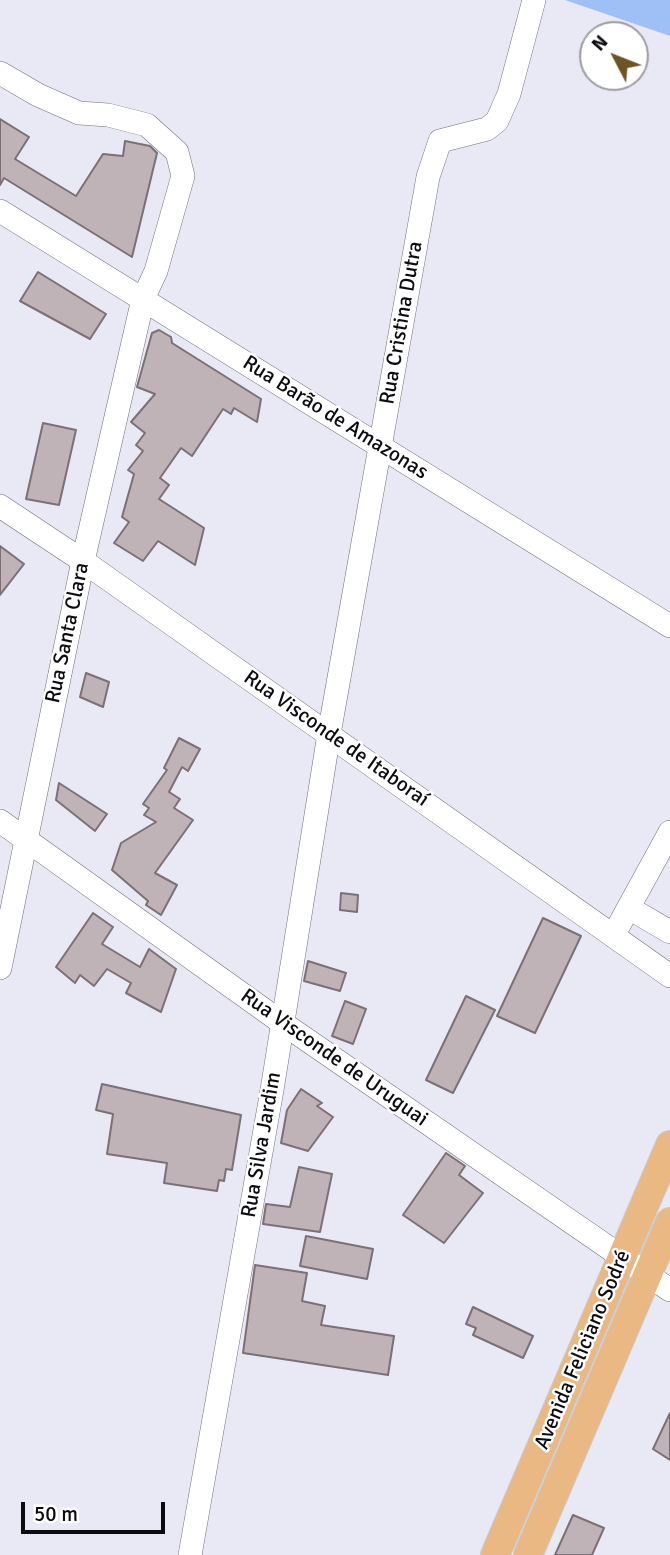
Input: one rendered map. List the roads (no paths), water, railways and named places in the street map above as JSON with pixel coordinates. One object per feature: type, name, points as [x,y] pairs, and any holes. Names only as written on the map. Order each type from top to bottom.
[{"type":"main road","name":"Avenida Feliciano Sodré","points":[[495,1555],[670,1145]]},
{"type":"main road","name":"Avenida Feliciano Sodré","points":[[528,1555],[659,1283],[670,1222]]},
{"type":"street","name":"Rua Cristina Dutra","points":[[329,734],[436,147],[449,137],[487,129],[497,121],[509,94],[534,0]]},
{"type":"street","name":"Rua Santa Clara","points":[[0,73],[38,96],[79,113],[108,115],[147,125],[177,152],[183,176],[156,271],[143,299],[83,561],[1,955]]},
{"type":"street","name":"Rua Barão de Amazonas","points":[[0,211],[670,626]]},
{"type":"street","name":"Rua Visconde de Itaboraí","points":[[0,506],[83,561],[670,976]]},
{"type":"street","name":"Rua Silva Jardim","points":[[190,1555],[329,734]]},
{"type":"street","name":"Rua Visconde de Uruguai","points":[[0,821],[281,1022],[659,1283]]},
{"type":"street","points":[[613,936],[670,832]]},
{"type":"street","points":[[629,908],[670,932]]},
{"type":"water","points":[[565,0],[670,0],[670,36],[649,29],[649,21],[626,21]]}]
